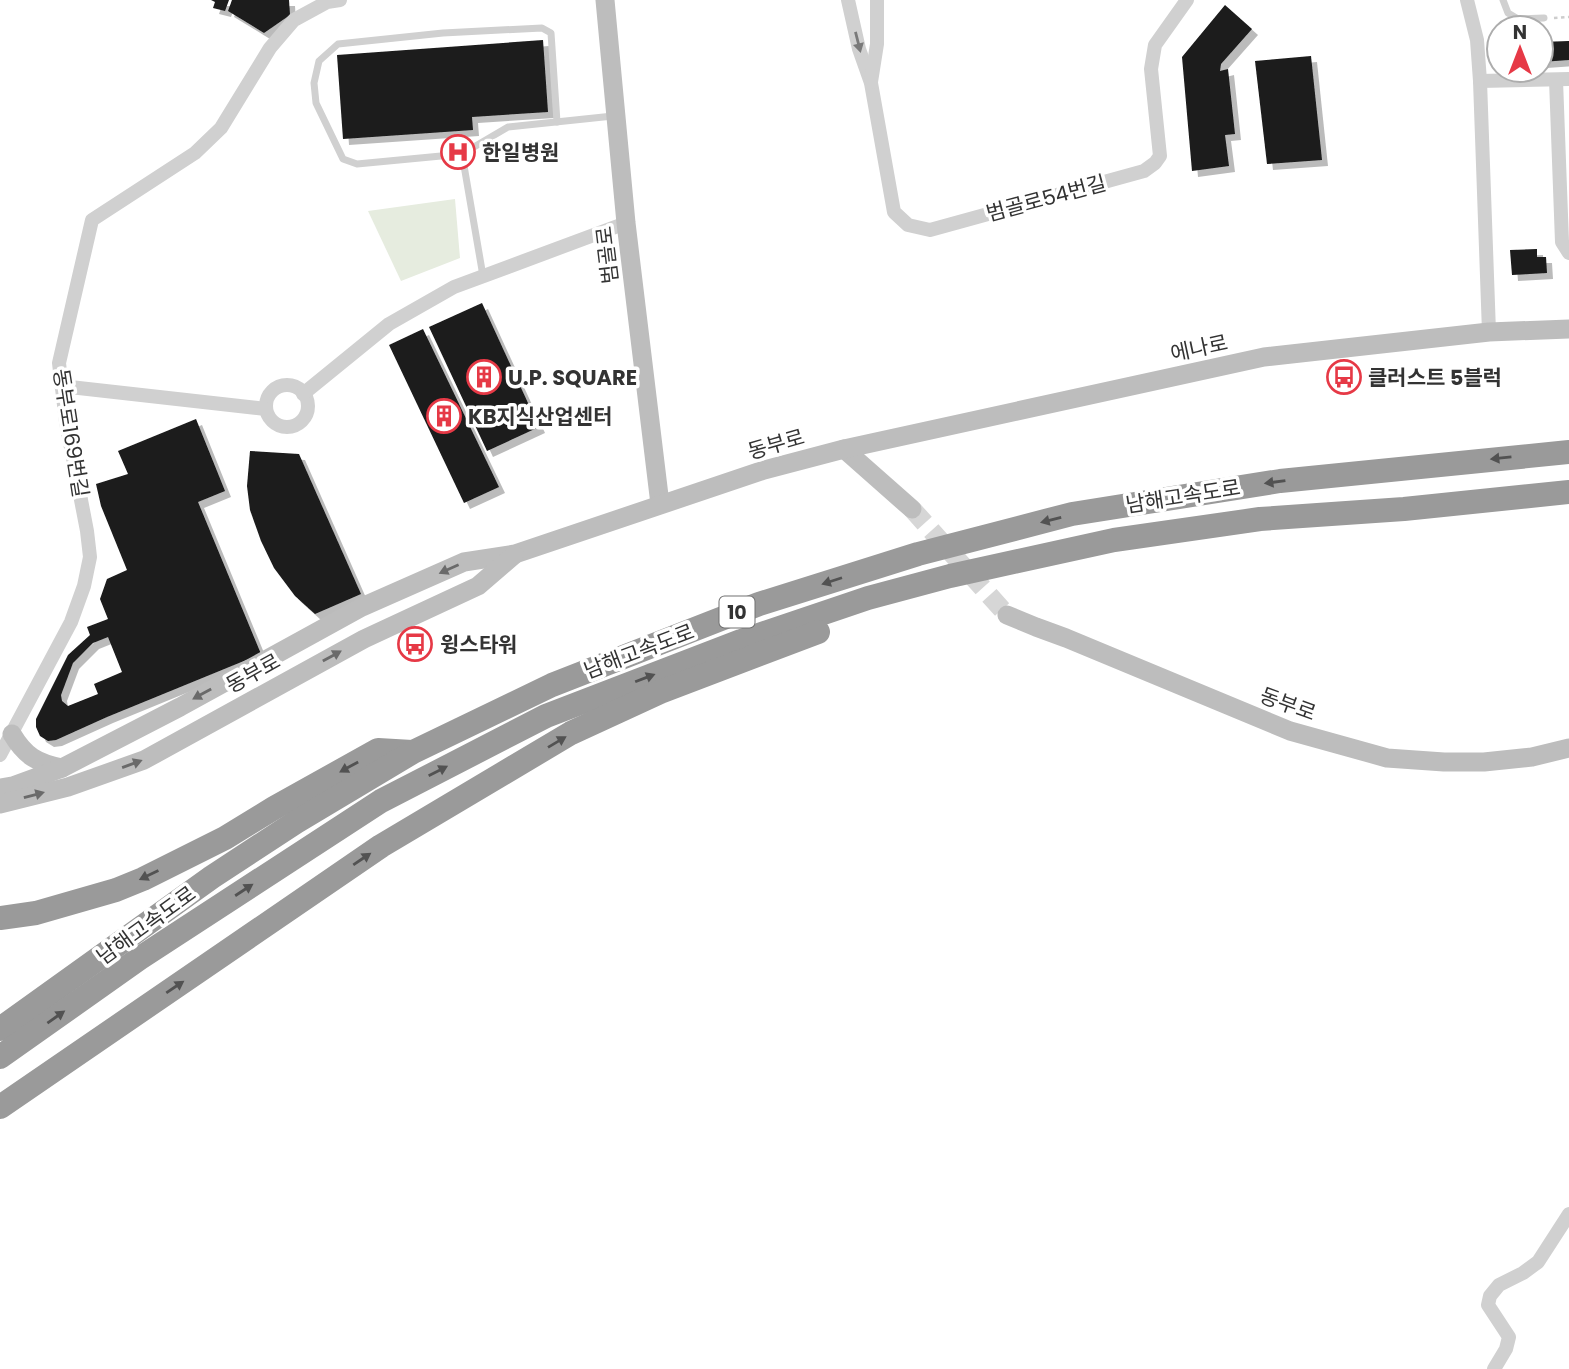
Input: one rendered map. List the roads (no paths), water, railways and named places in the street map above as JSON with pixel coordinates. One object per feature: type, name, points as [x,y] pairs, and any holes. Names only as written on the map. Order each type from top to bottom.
[{"type":"highway","name":"남해고속도로","points":[[0,1029],[212,877],[296,822],[413,752],[552,685],[759,604],[930,550],[1072,514],[1280,481],[1569,452]]},
{"type":"highway","name":"남해고속도로","points":[[0,1056],[140,958],[381,801],[546,716],[741,641],[868,598],[950,576],[1114,540],[1261,519],[1404,509],[1569,492]]},
{"type":"highway","points":[[0,1107],[381,846],[571,733],[660,692],[820,631],[868,598]]},
{"type":"highway","points":[[0,918],[36,913],[116,890],[225,838],[285,801],[378,751],[413,752]]},
{"type":"highway","points":[[0,1118],[118,1026]]},
{"type":"street","name":"동부로169번길","points":[[0,755],[71,622],[84,586],[90,557],[66,422],[59,363],[92,220],[195,153],[221,128],[271,48],[294,20],[327,2],[340,0]]},
{"type":"street","name":"범골로","points":[[605,0],[626,223],[660,504]]},
{"type":"street","points":[[848,0],[859,49],[871,83]]},
{"type":"street","points":[[871,83],[877,44],[877,0]]},
{"type":"street","name":"범골로54번길","points":[[871,83],[894,212],[908,225],[930,230],[1144,171],[1155,163],[1160,156],[1150,69],[1155,45],[1187,0]]},
{"type":"street","points":[[1467,0],[1477,40],[1480,81],[1489,332]]},
{"type":"street","points":[[1480,81],[1563,79],[1562,242],[1569,253]]},
{"type":"street","points":[[303,394],[389,324],[454,287],[626,223]]},
{"type":"street","name":"에나로","points":[[844,449],[1264,357],[1489,332],[1569,329]]},
{"type":"street","points":[[61,386],[266,409]]},
{"type":"street","points":[[292,386],[303,394],[307,407],[302,419],[291,426],[278,425],[272,421],[266,409],[269,396],[279,387],[292,386]]},
{"type":"street","points":[[844,449],[912,509]]},
{"type":"street","name":"동부로","points":[[0,788],[62,768],[362,607],[464,562],[515,554],[764,470],[844,449]]},
{"type":"street","name":"동부로","points":[[0,804],[68,787],[144,760],[364,639],[478,586],[515,554]]},
{"type":"street","name":"동부로","points":[[1007,615],[1290,731],[1387,758],[1484,762],[1532,757],[1569,748]]},
{"type":"street","points":[[12,734],[20,748],[30,757],[45,765],[62,768]]},
{"type":"street","points":[[1494,1369],[1506,1349],[1509,1336],[1488,1305],[1490,1296],[1499,1285],[1538,1262],[1569,1214]]},
{"type":"lane","points":[[557,122],[551,33],[542,28],[443,33],[338,44],[319,61],[314,83],[316,103],[342,159],[357,164],[462,154],[508,127],[557,122],[615,116]]},
{"type":"lane","points":[[462,154],[483,276]]},
{"type":"tunnel","points":[[912,509],[1007,615]]},
{"type":"place","name":"한일병원","points":[[458,152]]},
{"type":"place","name":"U.P. SQUARE","points":[[484,377]]},
{"type":"place","name":"클러스트 5블럭","points":[[1344,377]]},
{"type":"place","name":"KB지식산업센터","points":[[444,416]]},
{"type":"place","name":"윙스타워","points":[[415,644]]}]
